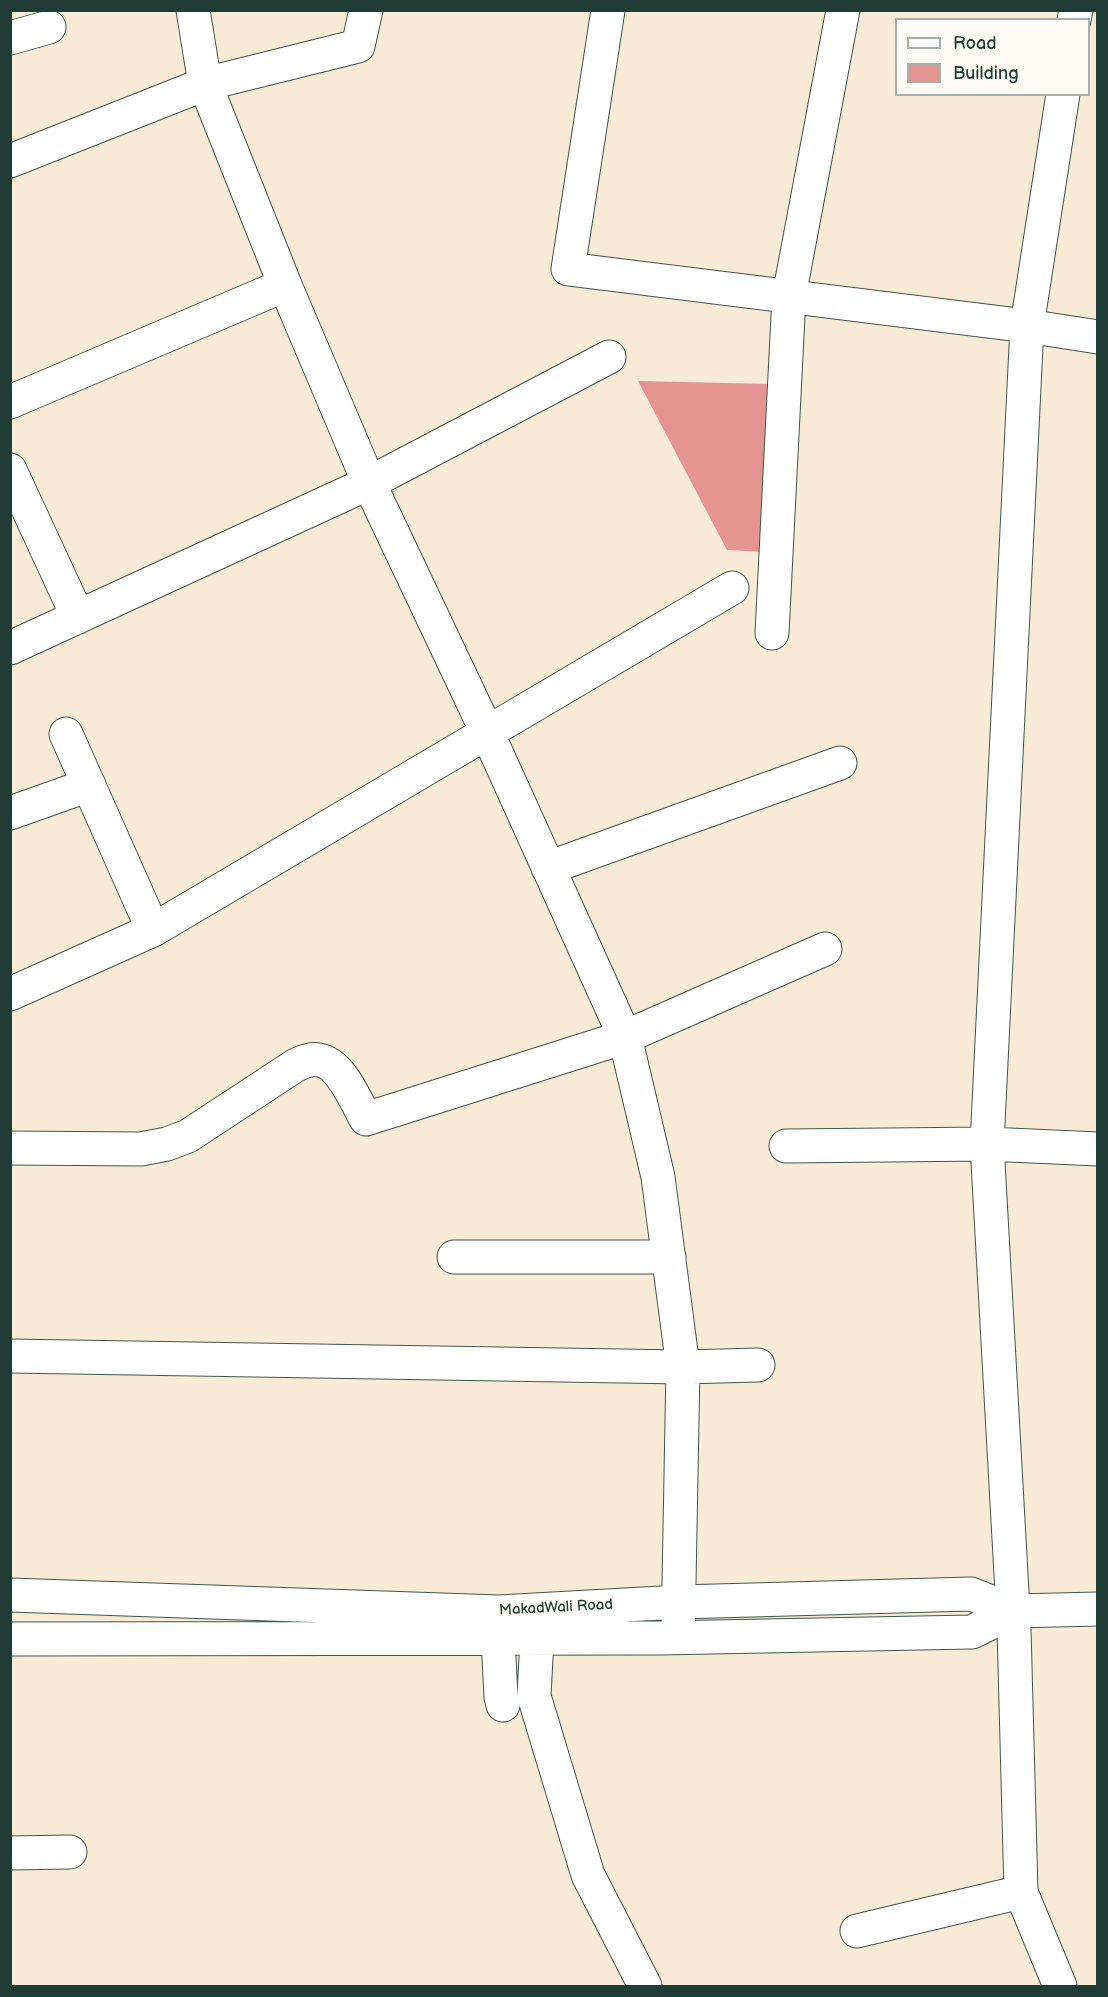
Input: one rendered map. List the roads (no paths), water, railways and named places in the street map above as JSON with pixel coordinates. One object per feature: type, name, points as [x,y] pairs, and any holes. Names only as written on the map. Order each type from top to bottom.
[{"type":"street","points":[[193,10],[205,84],[285,285],[369,483],[488,732],[625,1037],[658,1178],[683,1367],[678,1637]]},
{"type":"street","points":[[10,161],[205,84],[358,46],[366,10]]},
{"type":"street","points":[[608,10],[568,269],[1098,336]]},
{"type":"street","points":[[772,633],[789,296],[843,10]]},
{"type":"street","points":[[10,38],[49,27]]},
{"type":"street","points":[[1060,1986],[1021,1892],[1014,1611],[987,1144],[1027,326],[1063,96]]},
{"type":"street","points":[[10,402],[285,285]]},
{"type":"street","points":[[10,648],[369,483],[609,357]]},
{"type":"street","points":[[10,470],[78,617]]},
{"type":"street","points":[[10,994],[153,930],[732,588]]},
{"type":"street","points":[[66,734],[153,930]]},
{"type":"street","points":[[548,868],[840,763]]},
{"type":"street","points":[[10,813],[89,785]]},
{"type":"street","points":[[10,1148],[141,1149],[167,1144],[188,1136],[296,1065],[308,1060],[319,1060],[329,1064],[341,1074],[366,1119],[625,1037],[825,949]]},
{"type":"street","points":[[786,1146],[987,1144],[1098,1149]]},
{"type":"street","points":[[454,1257],[669,1257]]},
{"type":"street","points":[[10,1356],[683,1367],[758,1365]]},
{"type":"street","name":"MakadWali Road","points":[[10,1595],[500,1612],[679,1602],[971,1594],[1014,1611],[1098,1609]]},
{"type":"street","points":[[10,1639],[678,1637],[972,1632],[1014,1611]]},
{"type":"street","points":[[498,1638],[503,1705]]},
{"type":"street","points":[[537,1638],[534,1696],[588,1875],[645,1986]]},
{"type":"street","points":[[10,1853],[70,1852]]},
{"type":"street","points":[[857,1931],[1021,1892]]}]
